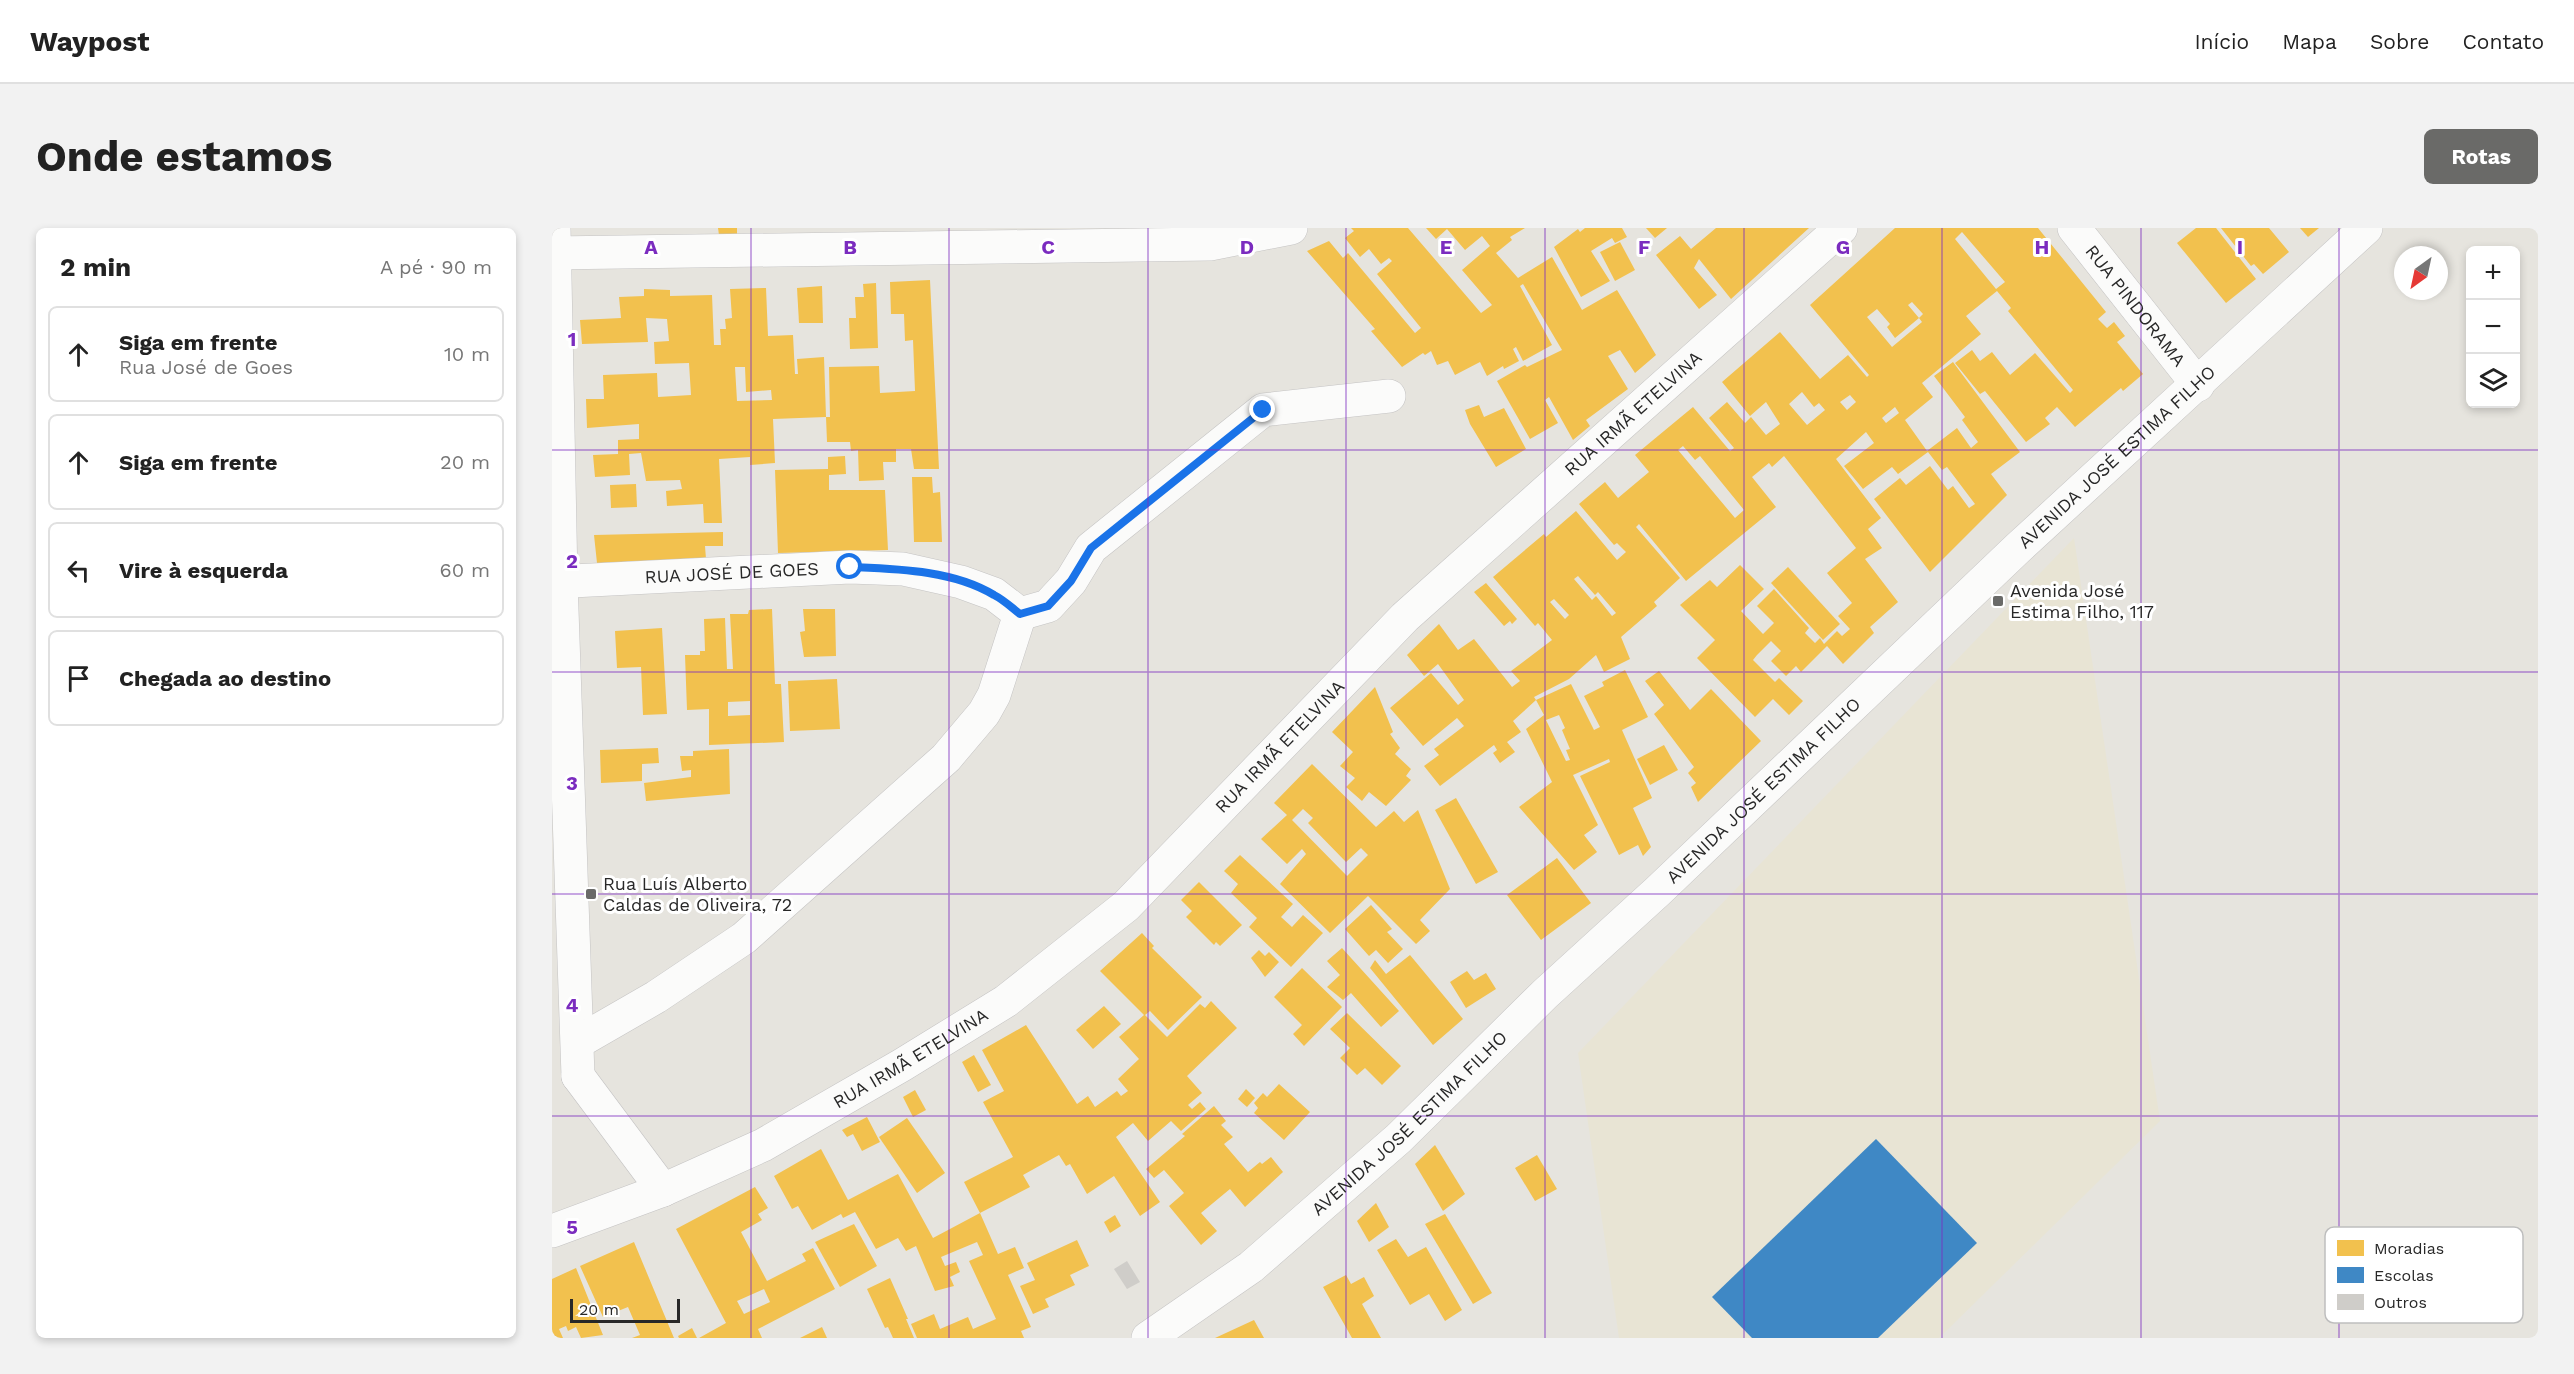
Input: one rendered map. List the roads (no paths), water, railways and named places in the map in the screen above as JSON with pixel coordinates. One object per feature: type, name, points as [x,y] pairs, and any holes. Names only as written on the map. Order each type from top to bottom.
[{"type":"street","points":[[663,1190],[565,1073],[578,1042],[557,582],[553,245],[1210,244],[1290,228]]},
{"type":"street","name":"RUA IRMÃ ETELVINA","points":[[552,1231],[663,1190],[763,1145],[912,1059],[1006,1001],[1126,906],[1405,617],[1841,228]]},
{"type":"street","name":"RUA PINDORAMA","points":[[2074,228],[2198,385]]},
{"type":"street","name":"AVENIDA JOSÉ ESTIMA FILHO","points":[[1148,1338],[1251,1267],[1399,1138],[1545,994],[1658,891],[2018,548],[2198,385],[2366,228]]},
{"type":"street","points":[[578,1042],[656,997],[744,938],[946,758],[984,713],[994,695],[1020,614],[1048,606],[1071,581],[1091,548],[1263,410],[1389,396]]},
{"type":"street","name":"RUA JOSÉ DE GOES","points":[[557,582],[850,567],[903,569],[961,582],[994,594],[1020,614]]},
{"type":"place","name":"Avenida José Estima Filho, 117","points":[[1998,601]]},
{"type":"place","name":"Rua Luís Alberto Caldas de Oliveira, 72","points":[[591,894]]}]
